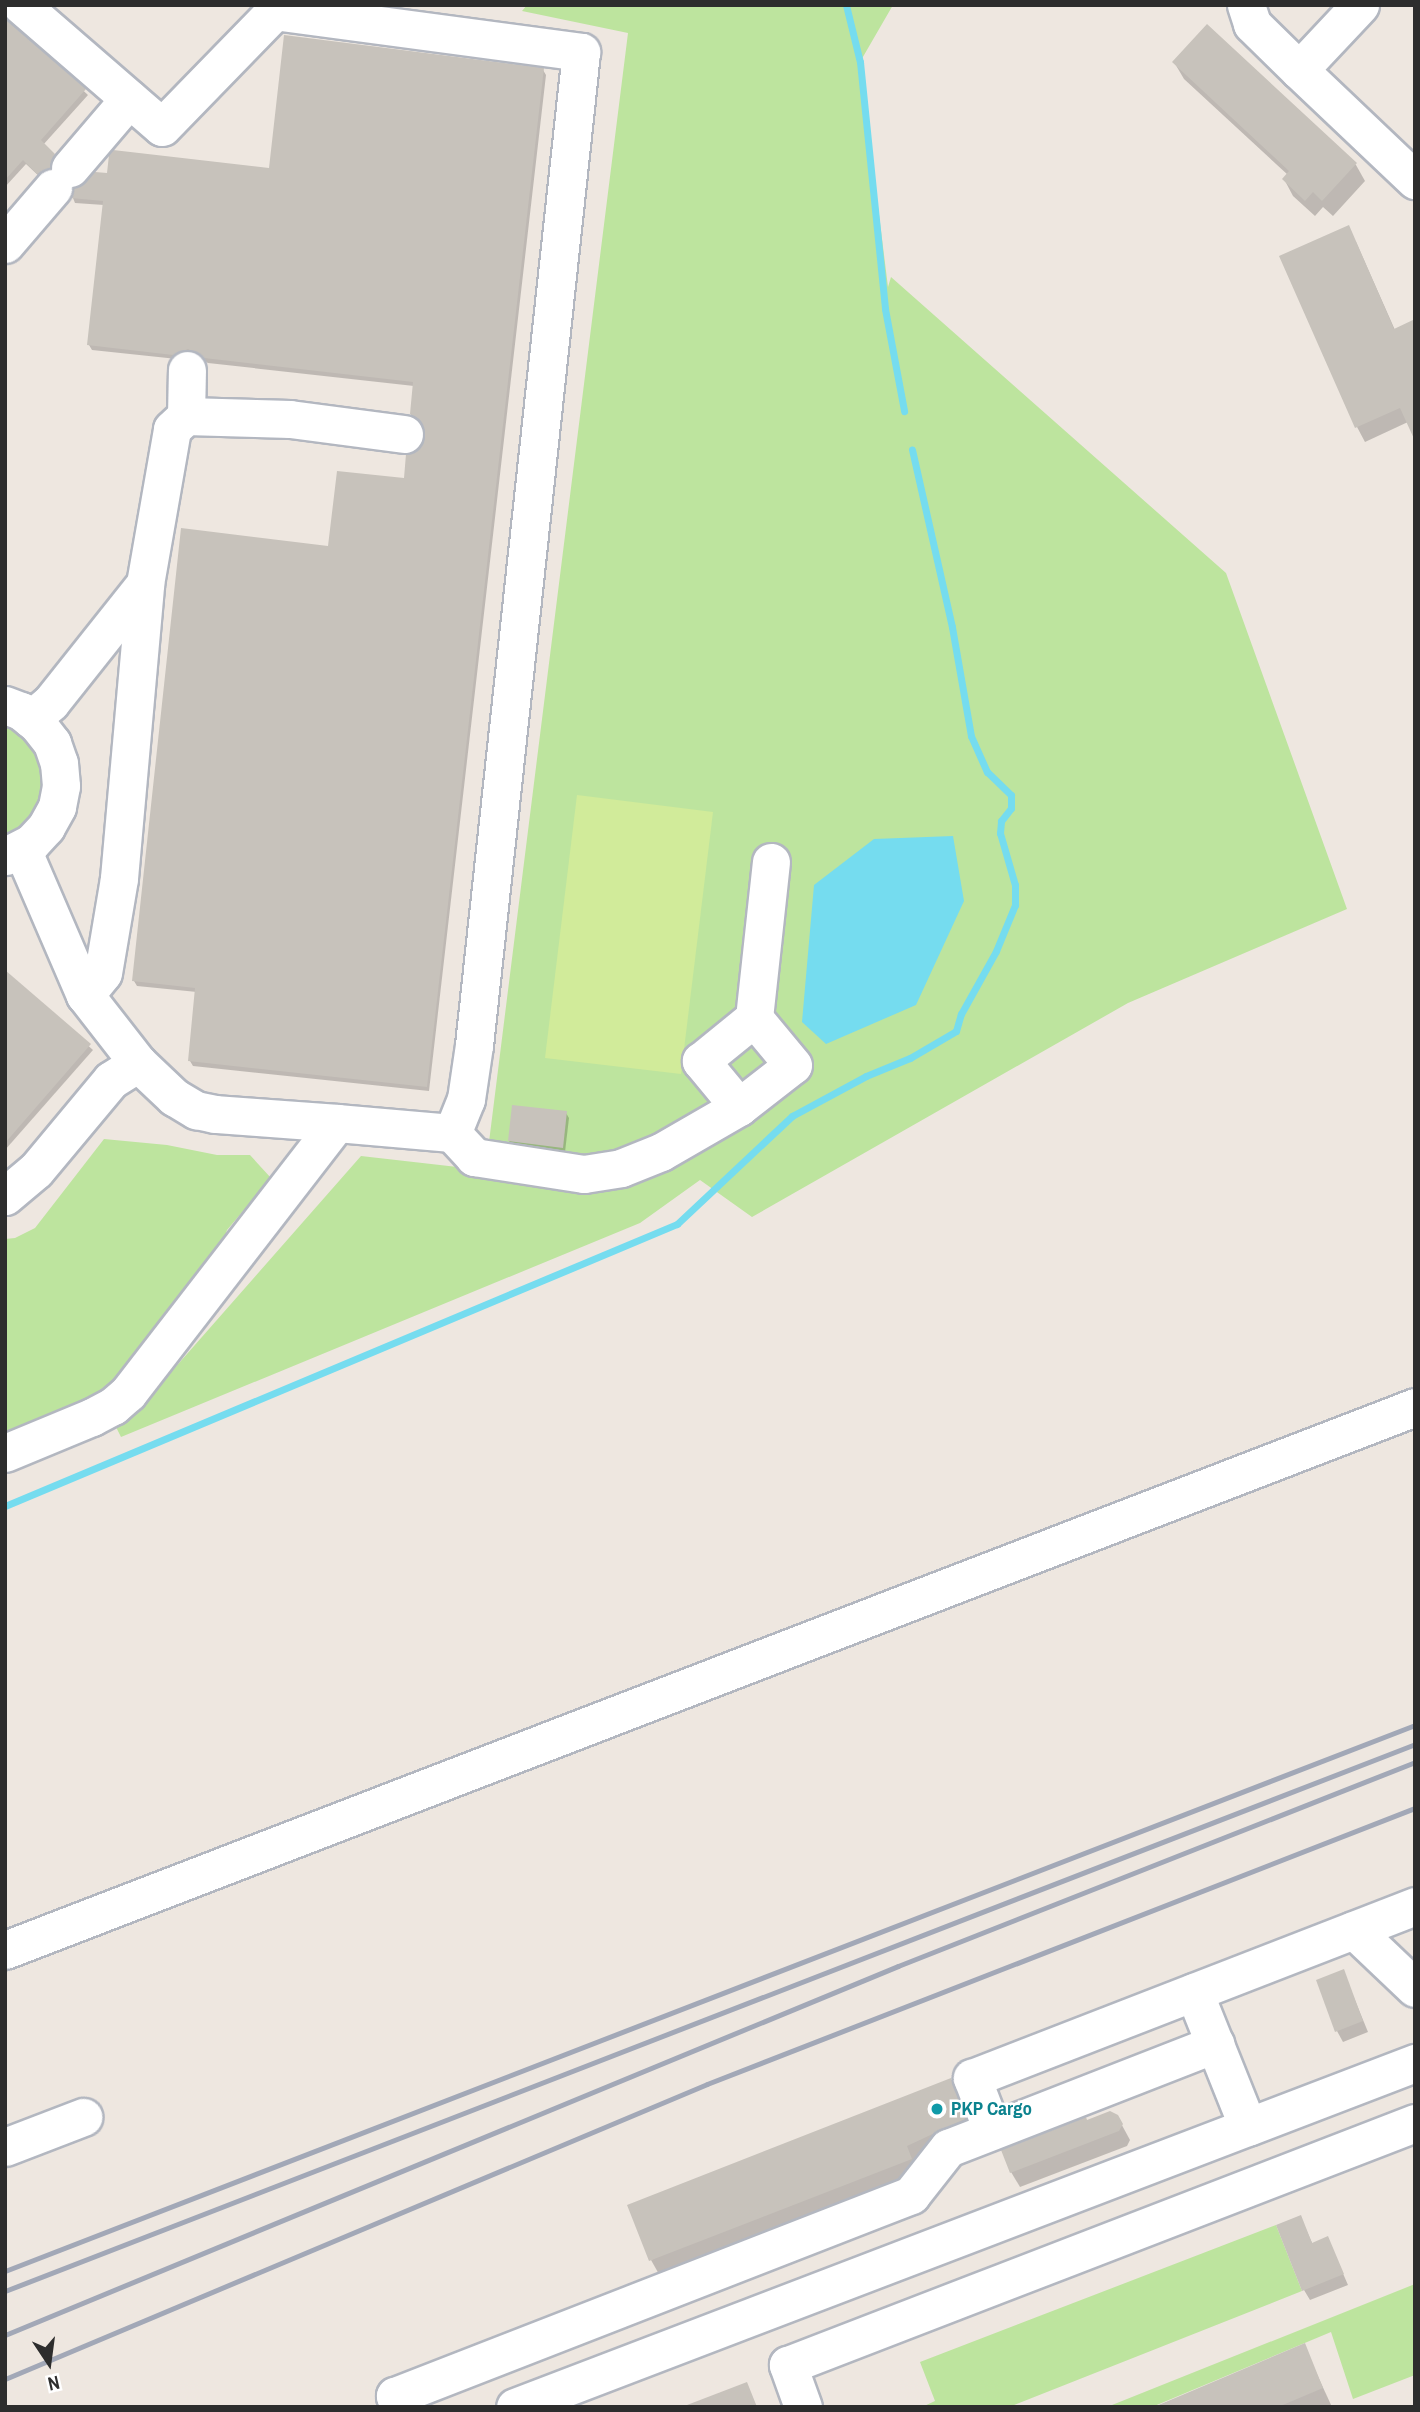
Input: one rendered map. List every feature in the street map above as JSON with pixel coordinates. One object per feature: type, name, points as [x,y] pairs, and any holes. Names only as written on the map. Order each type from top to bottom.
[{"type":"lane","points":[[22,5],[162,127],[275,11],[581,52],[474,1045],[466,1099],[452,1133]]},
{"type":"lane","points":[[1246,5],[1252,24],[1415,180]]},
{"type":"lane","points":[[1299,70],[1360,5]]},
{"type":"lane","points":[[5,244],[129,99]]},
{"type":"lane","points":[[186,416],[187,370]]},
{"type":"lane","points":[[85,995],[103,973],[119,878],[145,584],[172,429],[186,416],[290,419],[404,434]]},
{"type":"lane","points":[[18,712],[51,702],[145,584]]},
{"type":"lane","points":[[18,712],[52,743],[59,764],[61,786],[57,807],[46,827],[14,853],[85,995],[138,1063],[174,1097],[196,1110],[263,1119],[452,1133],[474,1157],[584,1174],[621,1168],[661,1152],[739,1107],[793,1065],[754,1018]]},
{"type":"lane","points":[[739,1107],[701,1061],[754,1018],[771,862]]},
{"type":"lane","points":[[5,1196],[36,1170],[111,1080],[138,1063]]},
{"type":"lane","points":[[5,1453],[92,1417],[113,1406],[128,1393],[337,1123]]},
{"type":"lane","points":[[5,1950],[1415,1407]]},
{"type":"lane","points":[[992,2130],[972,2078],[1415,1906]]},
{"type":"lane","points":[[1354,1930],[1415,1988]]},
{"type":"lane","points":[[1195,1992],[1248,2127]]},
{"type":"lane","points":[[399,2407],[395,2396],[911,2195],[948,2148],[1215,2044]]},
{"type":"lane","points":[[515,2407],[1415,2063]]},
{"type":"lane","points":[[5,2147],[83,2116]]},
{"type":"lane","points":[[803,2407],[788,2365],[1415,2123]]},
{"type":"green space","points":[[527,5],[893,5],[860,62],[888,287],[891,277],[1226,573],[1347,909],[1128,1003],[752,1217],[700,1180],[640,1223],[121,1437],[114,1423],[136,1412],[361,1156],[590,1182],[614,1160],[488,1150],[628,33],[522,11]]},
{"type":"green space","points":[[5,721],[34,744],[46,779],[36,817],[5,842]]},
{"type":"green space","points":[[577,795],[713,812],[681,1074],[545,1058]]},
{"type":"green space","points":[[104,1139],[167,1145],[217,1155],[250,1155],[271,1178],[227,1230],[224,1240],[109,1391],[5,1433],[5,1239],[15,1238],[35,1228]]},
{"type":"green space","points":[[1276,2225],[1302,2291],[1009,2407],[922,2407],[935,2401],[920,2362]]},
{"type":"green space","points":[[1415,2284],[1415,2375],[1353,2399],[1331,2332],[1152,2407],[1107,2407]]},
{"type":"water","points":[[953,836],[964,901],[916,1005],[826,1044],[802,1022],[814,885],[874,839]]},
{"type":"building","points":[[5,18],[86,89],[41,140],[55,154],[50,168],[37,174],[23,160],[5,180]]},
{"type":"building","points":[[1207,24],[1357,163],[1322,201],[1313,192],[1305,201],[1282,179],[1289,171],[1172,62]]},
{"type":"building","points":[[284,35],[544,68],[427,1087],[188,1061],[195,988],[132,981],[181,528],[328,546],[337,471],[404,478],[406,454],[420,447],[425,437],[423,425],[410,414],[413,382],[204,358],[188,349],[173,355],[87,345],[103,201],[71,198],[73,188],[85,182],[95,172],[107,173],[109,155],[113,150],[269,168]]},
{"type":"building","points":[[1349,225],[1394,329],[1415,319],[1415,441],[1400,408],[1355,428],[1279,256]]},
{"type":"building","points":[[5,970],[91,1044],[5,1143]]},
{"type":"building","points":[[512,1105],[567,1111],[563,1148],[508,1141]]},
{"type":"building","points":[[1344,1969],[1363,2021],[1335,2032],[1316,1980]]},
{"type":"building","points":[[951,2078],[965,2119],[907,2146],[912,2159],[649,2261],[627,2205]]},
{"type":"building","points":[[1110,2111],[1118,2115],[1123,2124],[1119,2131],[1010,2173],[1001,2150],[1086,2117],[1087,2120]]},
{"type":"building","points":[[1301,2215],[1312,2243],[1328,2236],[1344,2274],[1302,2291],[1276,2225]]},
{"type":"building","points":[[1305,2343],[1323,2388],[1278,2407],[1154,2407]]},
{"type":"building","points":[[747,2382],[757,2407],[687,2407],[687,2405]]},
{"type":"waterway","points":[[846,5],[860,62],[885,309],[904,411]]},
{"type":"waterway","points":[[5,1506],[677,1224],[792,1116],[866,1076],[910,1058],[956,1031],[961,1014],[996,951],[1015,905],[1015,885],[1000,833],[1001,821],[1011,808],[1011,795],[987,772],[971,736],[952,627],[912,449]]},
{"type":"railway","points":[[5,2271],[1415,1725]]},
{"type":"railway","points":[[5,2291],[1415,1744]]},
{"type":"railway","points":[[5,2335],[898,1966],[1415,1762]]},
{"type":"railway","points":[[5,2379],[707,2084],[1415,1808]]},
{"type":"place","name":"PKP Cargo","points":[[937,2109]]}]
